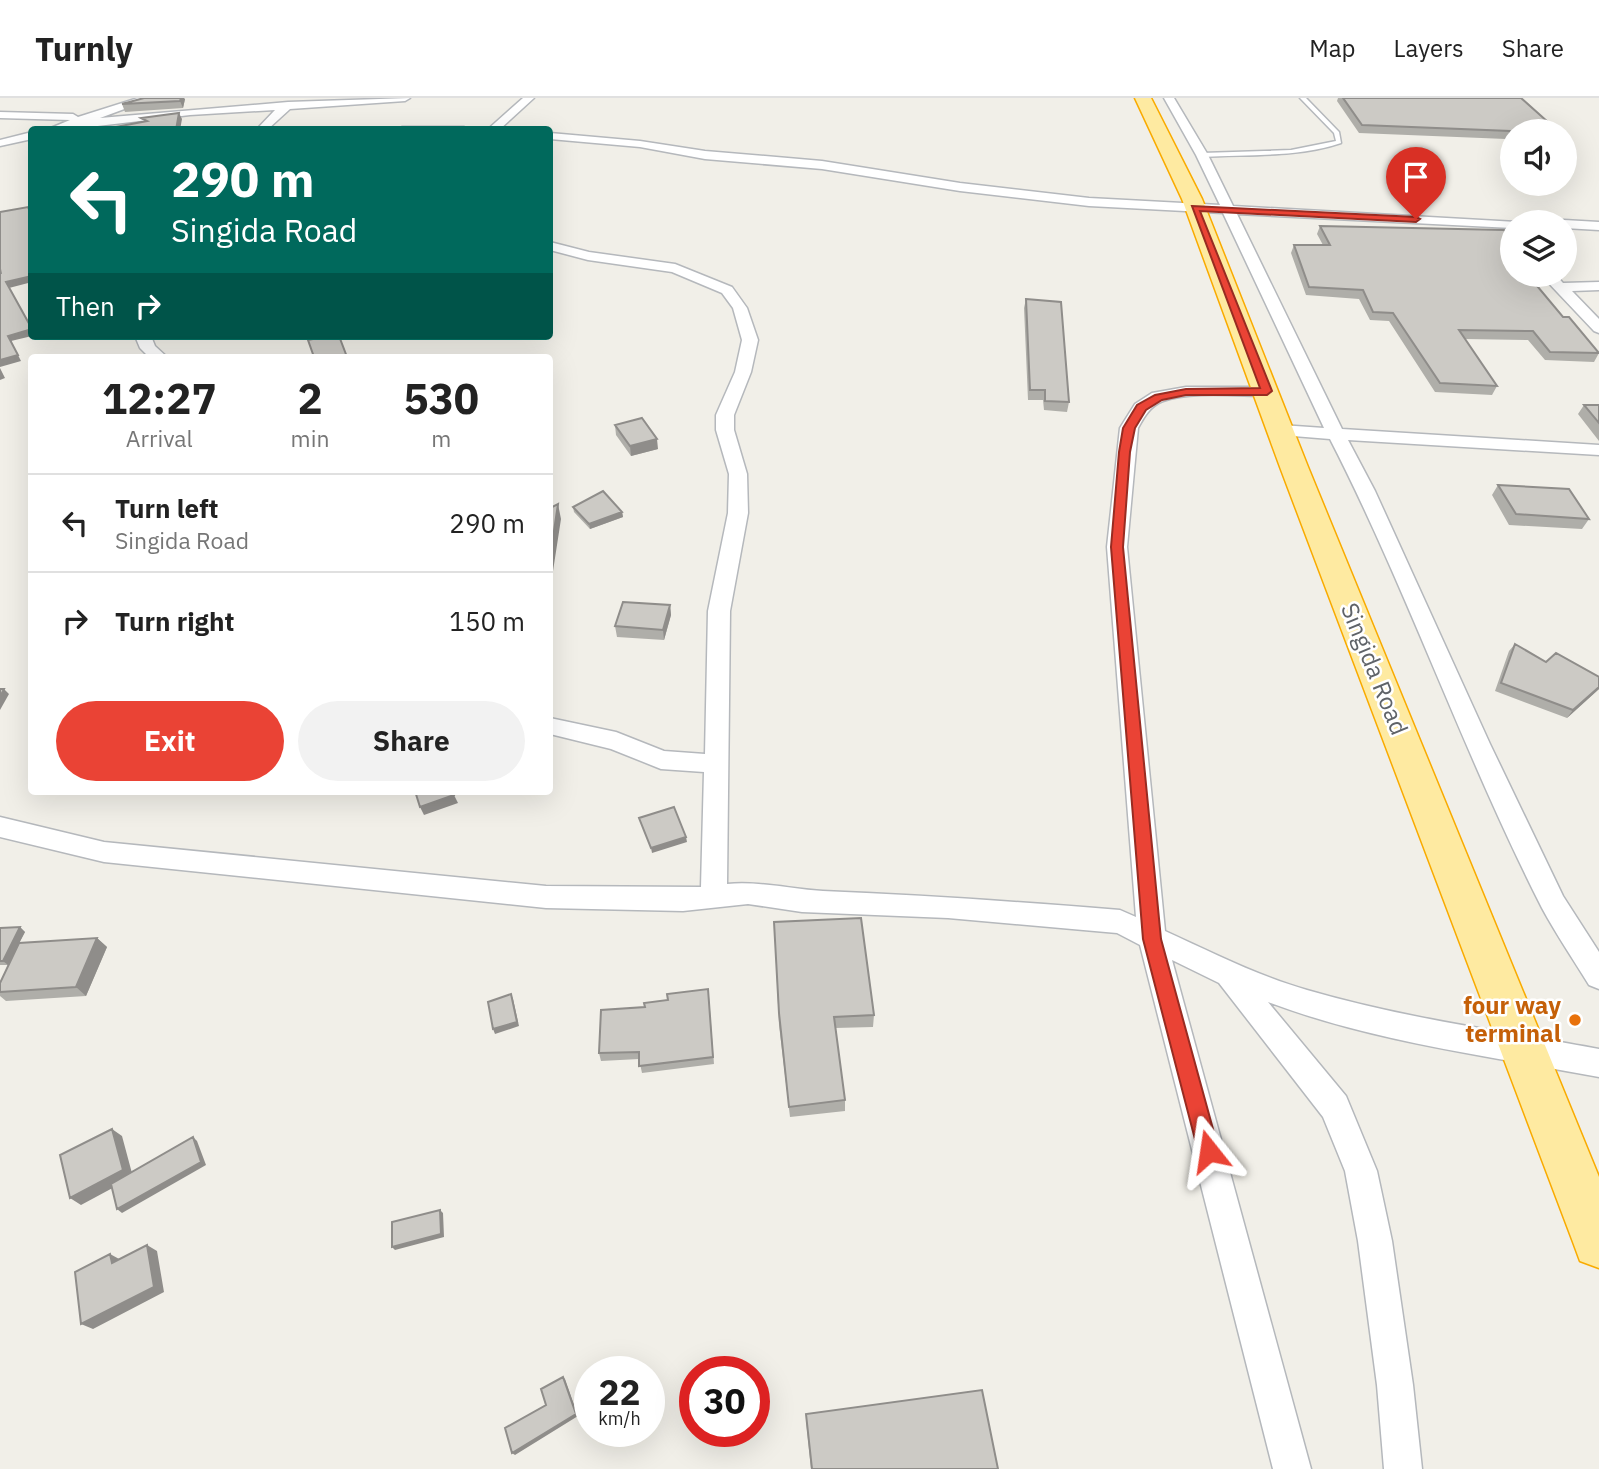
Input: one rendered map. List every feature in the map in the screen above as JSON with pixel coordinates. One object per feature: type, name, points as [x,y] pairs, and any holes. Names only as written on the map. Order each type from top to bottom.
[{"type":"highway","name":"Singida Road","points":[[1143,98],[1212,209],[1281,430],[1599,1242]]},
{"type":"street","points":[[63,126],[149,98]]},
{"type":"street","points":[[69,124],[405,98]]},
{"type":"street","points":[[497,126],[529,98]]},
{"type":"street","points":[[1169,98],[1202,155],[1212,209],[1366,491],[1472,732],[1553,903],[1599,976]]},
{"type":"street","points":[[264,126],[288,105]]},
{"type":"street","points":[[0,114],[88,118]]},
{"type":"street","points":[[69,124],[94,126]]},
{"type":"street","points":[[0,143],[28,136]]},
{"type":"street","points":[[553,136],[640,144],[705,155],[821,165],[1015,194],[1212,209],[1500,223]]},
{"type":"street","points":[[1583,225],[1599,217]]},
{"type":"street","points":[[1497,223],[1500,226]]},
{"type":"street","points":[[1577,225],[1599,226]]},
{"type":"street","points":[[553,247],[588,256],[675,268],[727,290],[740,308],[750,340],[743,372],[725,415],[725,430],[738,474],[738,513],[719,611],[714,897]]},
{"type":"street","points":[[1577,287],[1599,286]]},
{"type":"street","points":[[1560,287],[1599,328]]},
{"type":"street","points":[[145,340],[148,348],[155,354]]},
{"type":"street","points":[[1267,391],[1186,392],[1158,397],[1141,408],[1129,428],[1117,547],[1152,939],[1292,1469]]},
{"type":"street","points":[[1281,430],[1599,450]]},
{"type":"street","points":[[553,727],[616,741],[661,760],[718,764]]},
{"type":"street","points":[[0,827],[104,852],[520,895],[683,900],[748,893],[802,901],[948,907],[1120,922],[1228,974],[1306,1003],[1354,1015],[1599,1063]]},
{"type":"street","points":[[1228,974],[1335,1107],[1361,1171],[1375,1241],[1395,1385],[1403,1469]]},
{"type":"lane","points":[[1202,155],[1308,149],[1327,147],[1339,142],[1337,133],[1303,98]]},
{"type":"building","points":[[144,98],[181,98],[180,101],[122,104]]},
{"type":"building","points":[[1343,98],[1521,98],[1545,119],[1500,119],[1500,131],[1362,125]]},
{"type":"building","points":[[179,113],[177,126],[121,126],[147,121],[141,118]]},
{"type":"building","points":[[28,207],[28,277],[6,282],[28,322],[28,330],[8,336],[18,355],[0,360],[0,272],[1,274],[0,212]]},
{"type":"building","points":[[1320,226],[1500,230],[1500,287],[1538,287],[1563,317],[1569,317],[1599,353],[1550,352],[1533,331],[1459,330],[1497,386],[1440,383],[1393,313],[1373,312],[1363,290],[1309,287],[1294,245],[1330,245]]},
{"type":"building","points":[[1026,299],[1061,302],[1069,402],[1045,401],[1045,390],[1030,390]]},
{"type":"building","points":[[308,340],[341,340],[346,354],[313,354]]},
{"type":"building","points":[[1584,405],[1599,405],[1599,423]]},
{"type":"building","points":[[642,418],[657,439],[630,446],[615,425]]},
{"type":"building","points":[[1498,485],[1569,489],[1589,519],[1516,514]]},
{"type":"building","points":[[603,491],[622,512],[589,524],[573,507]]},
{"type":"building","points":[[558,504],[553,538],[553,506]]},
{"type":"building","points":[[623,602],[670,605],[663,630],[615,626]]},
{"type":"building","points":[[1515,644],[1546,662],[1556,653],[1599,677],[1599,687],[1573,710],[1501,683]]},
{"type":"building","points":[[416,795],[454,795],[420,807]]},
{"type":"building","points":[[674,807],[686,837],[651,848],[639,818]]},
{"type":"building","points":[[861,918],[874,1015],[834,1017],[845,1100],[789,1107],[779,1013],[774,922]]},
{"type":"building","points":[[20,927],[3,961],[0,961],[0,928]]},
{"type":"building","points":[[97,938],[76,987],[0,992],[0,983],[19,943]]},
{"type":"building","points":[[708,989],[713,1057],[639,1066],[639,1052],[599,1053],[601,1010],[645,1007],[644,1003],[668,1000],[667,994]]},
{"type":"building","points":[[511,994],[517,1022],[493,1029],[488,1002]]},
{"type":"building","points":[[112,1129],[123,1170],[70,1198],[60,1155]]},
{"type":"building","points":[[193,1137],[201,1162],[117,1209],[111,1184]]},
{"type":"building","points":[[440,1210],[441,1234],[392,1247],[392,1222]]},
{"type":"building","points":[[147,1245],[154,1287],[81,1324],[75,1272],[110,1254],[112,1263]]},
{"type":"building","points":[[563,1377],[574,1415],[512,1453],[505,1428],[546,1405],[541,1389]]},
{"type":"building","points":[[982,1390],[998,1469],[812,1469],[806,1414]]},
{"type":"place","name":"four way terminal","points":[[1575,1020]]},
{"type":"route","points":[[1209,1151],[1152,939],[1117,547],[1129,428],[1141,408],[1158,397],[1186,392],[1267,391],[1195,208],[1416,219]]}]
